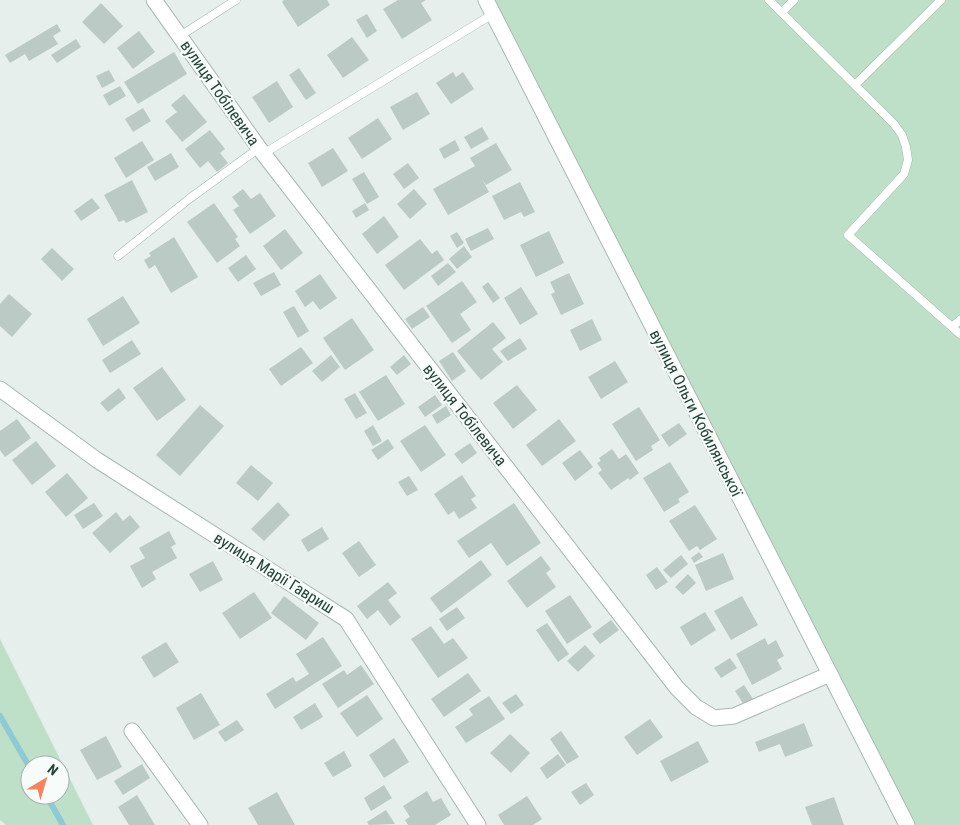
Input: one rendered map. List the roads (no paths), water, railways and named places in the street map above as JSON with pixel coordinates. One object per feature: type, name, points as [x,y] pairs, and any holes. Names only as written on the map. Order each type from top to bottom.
[{"type":"street","name":"вулиця Тобілевича","points":[[154,0],[261,151],[671,680],[696,707],[714,718],[734,716],[830,674]]},
{"type":"street","name":"вулиця Ольги Кобилянської","points":[[486,0],[907,825]]},
{"type":"street","name":"вулиця Марії Гавриш","points":[[0,389],[96,460],[346,619],[478,825]]},
{"type":"street","points":[[132,731],[200,825]]},
{"type":"lane","points":[[180,36],[236,0]]},
{"type":"lane","points":[[769,0],[894,124],[902,135],[908,160],[904,174],[848,234],[960,334]]},
{"type":"lane","points":[[782,12],[794,0]]},
{"type":"lane","points":[[855,85],[942,0]]},
{"type":"lane","points":[[118,256],[189,199],[261,151],[493,14]]},
{"type":"lane","points":[[952,327],[960,320]]},
{"type":"waterway","points":[[0,716],[22,755]]},
{"type":"waterway","points":[[52,805],[63,825]]}]
